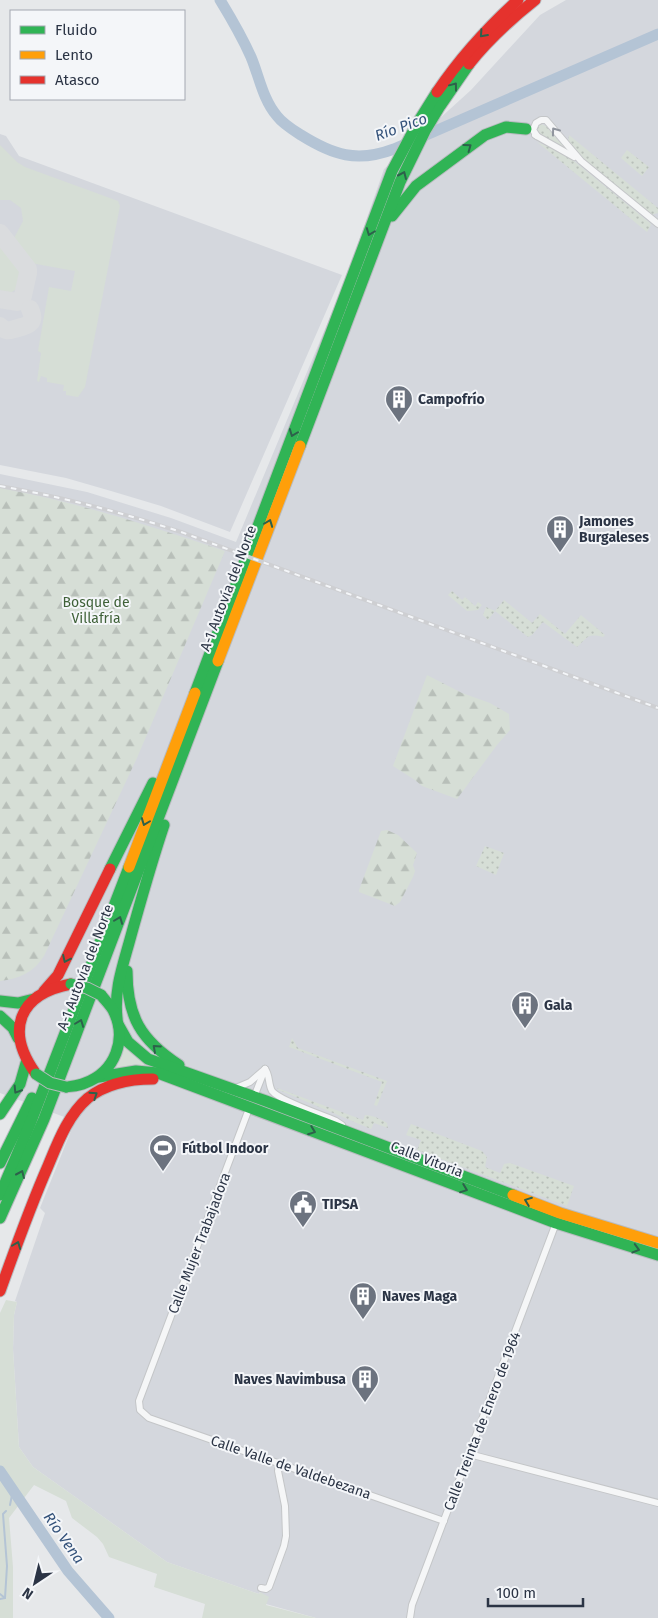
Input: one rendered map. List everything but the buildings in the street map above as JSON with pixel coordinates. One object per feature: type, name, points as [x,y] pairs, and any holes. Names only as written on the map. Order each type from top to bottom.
[{"type":"highway","name":"A-1 Autovía del Norte","points":[[0,1194],[30,1124],[392,171],[428,106],[466,54],[494,22],[518,0]]},
{"type":"highway","name":"A-1 Autovía del Norte","points":[[0,1218],[44,1119],[392,200],[427,126],[450,91],[481,51],[511,20],[535,0]]},
{"type":"highway","points":[[333,356],[346,334],[393,215],[409,193],[485,135],[506,127],[526,129]]},
{"type":"highway","points":[[0,1291],[54,1143],[68,1111],[76,1097],[89,1083],[107,1071],[116,1057],[120,1038],[116,1007],[117,989],[144,885],[180,775],[214,681],[214,669]]},
{"type":"highway","points":[[18,1038],[22,1014],[58,975],[151,786],[200,678]]},
{"type":"highway","points":[[144,885],[127,966],[126,986],[132,1014],[144,1036],[158,1050],[179,1064],[218,1080],[230,1088]]},
{"type":"highway","points":[[44,991],[55,986],[70,984],[87,988],[101,996],[110,1005],[118,1022]]},
{"type":"highway","points":[[0,1002],[18,1003],[34,999]]},
{"type":"highway","points":[[0,1163],[74,1008]]},
{"type":"highway","points":[[0,1016],[13,1028],[26,1063],[36,1074],[50,1083],[66,1087],[89,1083]]},
{"type":"highway","name":"Calle Vitoria","points":[[118,1022],[128,1042],[148,1059],[230,1088],[252,1102],[556,1223],[658,1255]]},
{"type":"highway","points":[[0,1114],[20,1087],[24,1078],[26,1063]]},
{"type":"highway","name":"Calle Vitoria","points":[[99,1077],[123,1071],[150,1071],[174,1078],[188,1086],[310,1118],[546,1208],[619,1232],[658,1242]]},
{"type":"highway","points":[[42,1180],[73,1115],[81,1105],[96,1093],[116,1083],[142,1078],[188,1086]]},
{"type":"highway","points":[[546,1208],[554,1216],[556,1223],[564,1220],[608,1232],[619,1232]]},
{"type":"street","points":[[537,136],[533,130],[536,123],[546,120],[581,161]]},
{"type":"street","points":[[526,129],[581,161],[658,224]]},
{"type":"street","points":[[230,1088],[250,1082],[266,1069],[271,1089],[274,1093],[336,1121],[350,1133]]},
{"type":"street","name":"Calle Mujer Trabajadora","points":[[140,1410],[139,1401],[266,1069]]},
{"type":"street","name":"Calle Treinta de Enero de 1964","points":[[410,1618],[412,1605],[556,1223]]},
{"type":"street","name":"Calle Valle de Valdebezana","points":[[140,1410],[149,1418],[444,1521]]},
{"type":"street","points":[[469,1454],[658,1503]]},
{"type":"street","points":[[265,1590],[284,1546],[286,1536],[284,1506],[278,1471],[279,1463]]},
{"type":"shaded area","points":[[566,0],[658,0],[658,1618],[316,1618],[266,1604],[260,1592],[259,1594],[167,1562],[33,1467],[19,1447],[13,1349],[14,1315],[17,1302],[15,1301],[45,1213],[40,1208],[75,1121],[0,1093],[0,474],[87,492],[171,518],[236,542],[345,281],[384,169],[471,90],[540,15]]},
{"type":"shaded area","points":[[0,134],[6,136],[19,156],[342,275],[230,532],[161,506],[111,491],[66,478],[0,465]]},
{"type":"green space","points":[[541,124],[546,126],[564,147],[540,134],[537,128]]},
{"type":"green space","points":[[569,135],[658,208],[658,213],[651,215],[583,159],[568,142]]},
{"type":"green space","points":[[537,142],[561,152],[574,161],[650,223],[651,225],[647,232]]},
{"type":"green space","points":[[0,145],[17,162],[25,167],[118,201],[120,206],[85,387],[78,397],[66,395],[66,391],[63,391],[64,385],[47,382],[47,378],[41,376],[39,382],[37,381],[41,353],[38,351],[49,287],[71,291],[75,271],[36,264],[18,246],[14,238],[23,221],[21,208],[10,200],[0,200]]},
{"type":"green space","points":[[627,150],[649,167],[642,176],[621,158]]},
{"type":"green space","points":[[0,241],[20,270],[18,288],[9,294],[0,292]]},
{"type":"green space","name":"Bosque de Villafría","points":[[0,488],[86,507],[225,551],[137,758],[44,956],[36,966],[25,974],[0,981]]},
{"type":"green space","points":[[452,591],[462,600],[465,597],[475,606],[478,602],[482,605],[478,610],[467,611],[448,595]]},
{"type":"green space","points":[[504,600],[532,623],[540,614],[565,634],[581,615],[605,635],[603,637],[590,636],[577,647],[543,622],[528,637],[495,611]]},
{"type":"green space","points":[[486,607],[495,611],[488,620],[483,615]]},
{"type":"green space","points":[[427,675],[462,693],[490,703],[509,714],[510,730],[457,799],[422,786],[393,766]]},
{"type":"green space","points":[[387,830],[398,835],[417,853],[413,865],[415,871],[413,877],[400,902],[395,906],[359,892],[381,831]]},
{"type":"green space","points":[[485,846],[504,853],[496,875],[476,866]]},
{"type":"green space","points":[[292,1038],[298,1048],[387,1081],[377,1106],[374,1105],[382,1082],[289,1047]]},
{"type":"green space","points":[[124,1046],[136,1057],[153,1066],[115,1069],[123,1054]]},
{"type":"green space","points":[[277,1088],[363,1120],[365,1115],[371,1116],[387,1123],[388,1128],[374,1123],[371,1129]]},
{"type":"green space","points":[[411,1124],[482,1151],[487,1157],[485,1167],[500,1173],[504,1164],[510,1163],[574,1186],[567,1206],[417,1150],[421,1140],[406,1135]]},
{"type":"green space","points":[[6,1300],[17,1302],[14,1315],[13,1349],[19,1447],[33,1467],[167,1562],[259,1594],[260,1592],[269,1597],[266,1605],[316,1618],[202,1618],[205,1604],[154,1587],[157,1574],[109,1557],[103,1544],[97,1537],[72,1518],[66,1501],[34,1485],[9,1518],[13,1567],[13,1618],[0,1618],[0,1313]]},
{"type":"waterway","name":"Río Pico","points":[[220,0],[248,50],[268,103],[279,119],[324,148],[346,155],[357,156],[368,156],[394,149],[658,34]]},
{"type":"waterway","name":"Río Vena","points":[[0,1471],[68,1571],[109,1618]]},
{"type":"waterway","points":[[10,1505],[13,1490]]},
{"type":"waterway","points":[[5,1598],[7,1566],[3,1514],[6,1511]]},
{"type":"waterway","points":[[0,1594],[5,1598]]},
{"type":"waterway","points":[[0,1599],[5,1598]]},
{"type":"taxiway","points":[[0,233],[28,269],[22,300],[17,302],[0,299]]},
{"type":"taxiway","points":[[0,326],[5,330],[9,330],[29,324],[32,320],[30,309]]},
{"type":"railway","points":[[0,486],[91,506],[181,532],[658,708]]},
{"type":"traffic: fast","points":[[300,446],[400,182],[425,131],[469,64]]},
{"type":"traffic: fast","points":[[195,693],[392,171],[417,124],[437,92]]},
{"type":"traffic: fast","points":[[392,216],[416,186],[485,135],[506,127],[526,129]]},
{"type":"traffic: fast","points":[[0,1218],[44,1119],[218,661]]},
{"type":"traffic: fast","points":[[110,869],[153,783]]},
{"type":"traffic: fast","points":[[117,1018],[116,1008],[121,971],[164,825]]},
{"type":"traffic: fast","points":[[0,1195],[30,1124],[129,867]]},
{"type":"traffic: fast","points":[[127,971],[130,1002],[139,1026],[155,1046],[179,1065]]},
{"type":"traffic: fast","points":[[71,984],[87,988],[101,995]]},
{"type":"traffic: fast","points":[[66,1087],[80,1085],[95,1078],[111,1063],[116,1053],[119,1043],[117,1021],[113,1010],[101,995]]},
{"type":"traffic: fast","points":[[0,1001],[18,1003],[34,999]]},
{"type":"traffic: fast","points":[[0,1016],[13,1028],[18,1038]]},
{"type":"traffic: fast","points":[[119,1026],[128,1042],[148,1059],[266,1101],[513,1195]]},
{"type":"traffic: fast","points":[[0,1114],[20,1084],[26,1063]]},
{"type":"traffic: fast","points":[[99,1077],[136,1071],[158,1073],[556,1223],[658,1255]]},
{"type":"traffic: fast","points":[[36,1074],[50,1083],[66,1087]]},
{"type":"traffic: fast","points":[[0,1163],[32,1098]]},
{"type":"traffic: slow","points":[[218,661],[300,446]]},
{"type":"traffic: slow","points":[[129,867],[195,693]]},
{"type":"traffic: slow","points":[[513,1195],[560,1213],[658,1243]]},
{"type":"traffic: jam","points":[[437,92],[474,44],[518,0]]},
{"type":"traffic: jam","points":[[469,64],[500,30],[535,0]]},
{"type":"traffic: jam","points":[[44,991],[58,975],[110,869]]},
{"type":"traffic: jam","points":[[36,1074],[26,1058],[21,1043],[19,1029],[22,1017],[28,1006],[39,996],[53,989],[71,984]]},
{"type":"traffic: jam","points":[[0,1291],[41,1181],[60,1138],[75,1112],[88,1098],[111,1085],[127,1081],[153,1079]]},
{"type":"place","name":"Campofrío","points":[[399,423]]},
{"type":"place","name":"Jamones Burgaleses","points":[[560,553]]},
{"type":"place","name":"Gala","points":[[525,1029]]},
{"type":"place","name":"Fútbol Indoor","points":[[163,1172]]},
{"type":"place","name":"TIPSA","points":[[303,1228]]},
{"type":"place","name":"Naves Maga","points":[[363,1320]]},
{"type":"place","name":"Naves Navimbusa","points":[[365,1403]]}]
